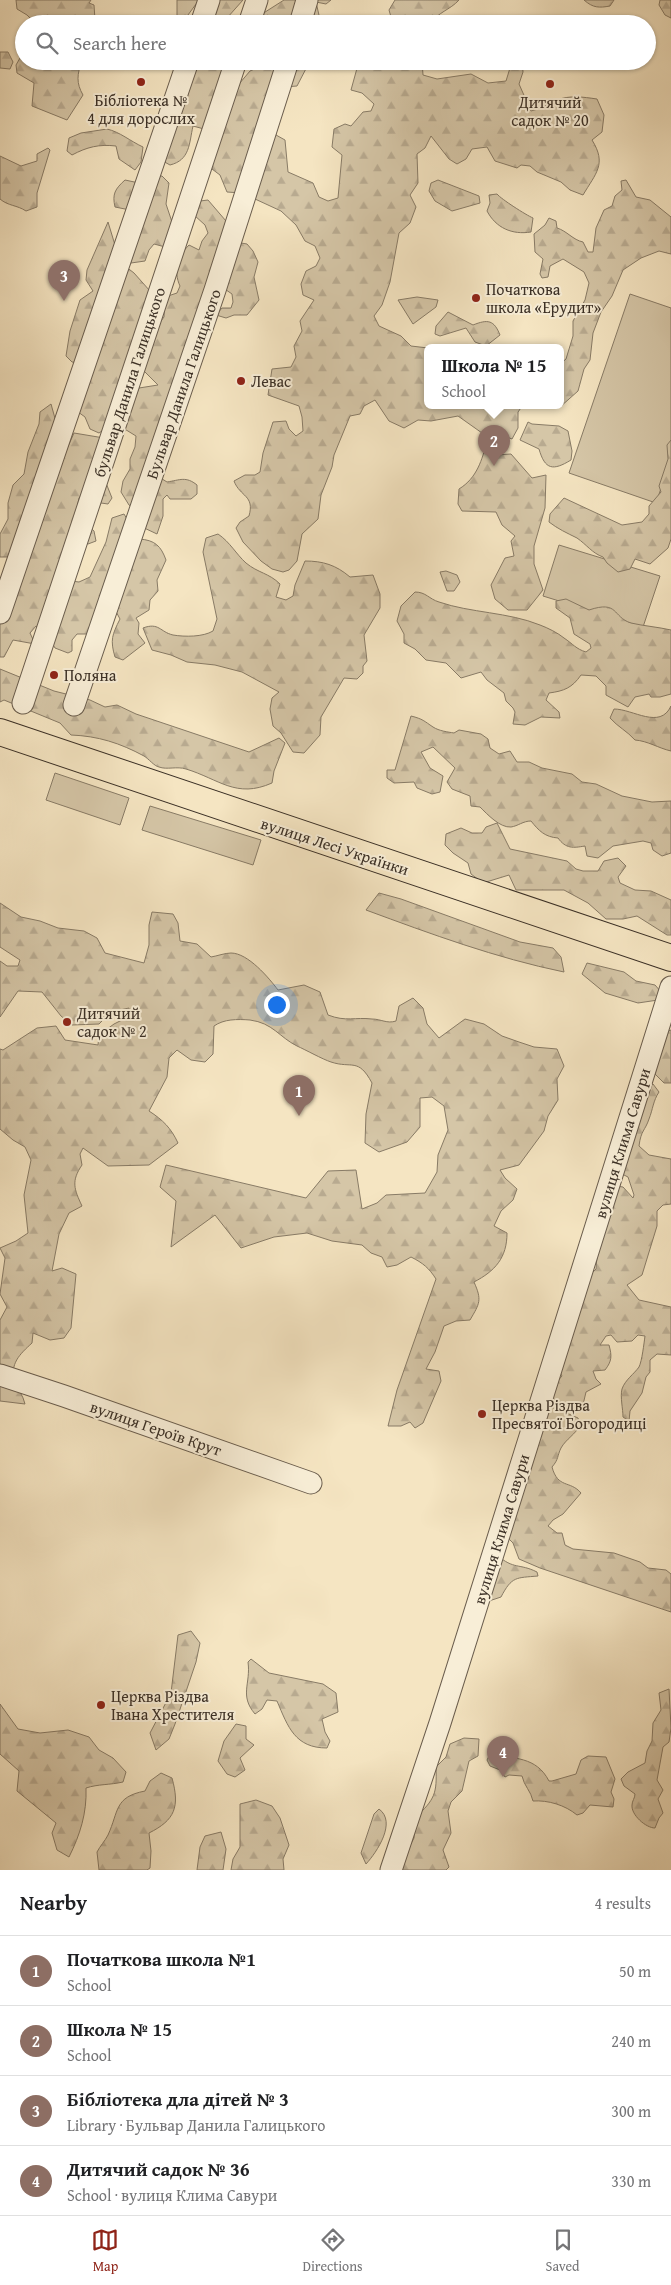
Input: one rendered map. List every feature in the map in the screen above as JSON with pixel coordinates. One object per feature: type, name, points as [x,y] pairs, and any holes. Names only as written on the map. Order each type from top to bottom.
[{"type":"main road","name":"вулиця Лесі Українки","points":[[0,732],[671,958]]},
{"type":"street","points":[[204,15],[209,0]]},
{"type":"street","points":[[252,15],[257,0]]},
{"type":"street","points":[[303,15],[308,0]]},
{"type":"street","points":[[0,614],[185,70]]},
{"type":"street","name":"бульвар Данила Галицького","points":[[23,704],[233,70]]},
{"type":"street","name":"Бульвар Данила Галицького","points":[[74,705],[215,290],[285,70]]},
{"type":"street","name":"вулиця Клима Савури","points":[[391,1870],[440,1723],[671,987]]},
{"type":"street","name":"вулиця Героїв Крут","points":[[0,1375],[311,1483]]},
{"type":"green space","points":[[16,0],[91,0],[89,3],[94,5],[95,15],[27,15],[17,9]]},
{"type":"green space","points":[[177,0],[199,0],[188,15],[177,15]]},
{"type":"green space","points":[[204,0],[243,0],[230,15],[206,15]]},
{"type":"green space","points":[[284,0],[331,0],[326,4],[316,2],[319,15],[262,14]]},
{"type":"green space","points":[[395,0],[459,0],[440,15],[390,15],[389,10]]},
{"type":"green space","points":[[584,0],[614,0],[610,6],[599,7],[590,5]]},
{"type":"green space","points":[[660,0],[671,0],[671,18],[665,15],[659,5]]},
{"type":"green space","points":[[0,52],[8,52],[13,62],[10,69],[0,68]]},
{"type":"green space","points":[[17,70],[79,70],[79,86],[83,95],[67,120],[32,106],[34,83],[17,73]]},
{"type":"green space","points":[[177,70],[226,70],[204,129],[193,126],[188,150],[177,163],[170,165],[161,160]]},
{"type":"green space","points":[[305,70],[297,86],[284,87],[273,125],[276,135],[285,140],[288,172],[313,183],[319,197],[328,201],[338,198],[342,155],[332,147],[334,129],[345,124],[351,126],[363,112],[371,111],[374,104],[362,93],[351,90],[357,70],[423,70],[423,75],[437,79],[471,74],[488,83],[506,81],[509,70],[523,70],[519,84],[531,111],[562,98],[582,97],[597,99],[604,115],[602,132],[592,140],[599,156],[598,168],[583,195],[570,190],[561,182],[537,172],[530,166],[521,165],[517,168],[495,161],[487,147],[472,149],[466,159],[457,164],[449,159],[431,136],[425,148],[417,154],[418,183],[410,195],[416,207],[410,223],[399,233],[390,282],[382,305],[374,316],[379,326],[401,336],[411,346],[424,348],[424,409],[520,409],[518,412],[518,428],[512,439],[499,434],[482,433],[458,416],[431,421],[418,420],[404,428],[389,421],[375,400],[364,406],[360,414],[350,416],[334,455],[332,467],[321,495],[318,519],[302,534],[297,561],[289,570],[283,572],[272,569],[261,561],[243,542],[236,528],[240,522],[249,516],[250,504],[234,481],[245,475],[255,475],[260,472],[263,453],[273,422],[286,421],[289,429],[296,436],[303,431],[299,406],[268,395],[272,369],[291,367],[296,357],[294,346],[302,331],[300,321],[314,300],[303,295],[301,284],[306,271],[316,266],[320,258],[315,246],[305,241],[296,225],[281,211],[242,193],[227,192],[220,175],[212,169],[208,156],[239,84],[250,71]]},
{"type":"green space","points":[[107,129],[121,134],[143,147],[141,162],[135,170],[119,159],[116,146],[104,145],[93,147],[72,155],[67,151],[69,138],[81,133]]},
{"type":"green space","points":[[48,148],[50,150],[37,193],[37,207],[26,211],[0,199],[0,156],[21,166],[37,161],[37,154]]},
{"type":"green space","points":[[141,176],[162,176],[169,183],[166,204],[174,228],[169,248],[154,244],[149,250],[145,261],[131,263],[127,257],[130,210],[115,207],[114,195],[125,180],[139,183]]},
{"type":"green space","points":[[438,180],[479,196],[480,203],[452,211],[435,201],[429,191],[431,183]]},
{"type":"green space","points":[[626,180],[636,197],[650,200],[671,217],[671,254],[659,251],[641,258],[623,270],[612,296],[601,312],[593,333],[590,360],[584,369],[578,391],[564,403],[564,361],[573,336],[573,321],[585,300],[589,283],[584,272],[563,259],[550,266],[548,277],[542,278],[540,274],[543,259],[535,252],[534,234],[545,225],[549,218],[556,221],[557,228],[583,242],[588,252],[593,252],[596,228],[604,210],[612,206],[615,196],[622,190],[621,181]]},
{"type":"green space","points":[[497,194],[533,218],[531,232],[511,231],[495,222],[487,211],[490,203],[489,195]]},
{"type":"green space","points":[[208,200],[226,221],[235,242],[247,244],[253,251],[258,262],[254,277],[259,300],[247,315],[234,315],[226,318],[216,315],[222,308],[231,308],[233,302],[232,294],[219,285],[159,477],[167,482],[183,479],[190,480],[197,485],[197,494],[191,499],[170,499],[167,495],[163,499],[163,516],[157,534],[140,526],[142,514],[129,505],[121,492],[123,481],[130,469],[130,459],[135,447],[136,436],[123,428],[139,388],[158,385],[141,368],[149,337],[164,317],[165,297],[177,293],[180,286],[177,275],[179,259],[189,245],[199,250],[202,241],[208,233],[205,225],[194,215],[200,201]]},
{"type":"green space","points":[[108,222],[115,245],[80,363],[72,362],[66,356],[70,331],[80,300],[93,291],[86,280],[87,270]]},
{"type":"green space","points":[[125,266],[150,291],[112,424],[99,433],[90,429],[85,417],[74,409]]},
{"type":"green space","points":[[630,294],[671,308],[671,459],[656,503],[569,473]]},
{"type":"green space","points":[[417,297],[438,300],[436,307],[413,324],[398,300]]},
{"type":"green space","points":[[448,312],[473,325],[490,322],[495,326],[500,335],[489,344],[480,344],[475,342],[466,328],[440,336],[435,334],[436,326]]},
{"type":"green space","points":[[51,404],[56,422],[9,557],[0,557],[0,534],[8,519],[8,503],[13,485],[24,474],[28,452],[39,424],[40,412]]},
{"type":"green space","points":[[528,422],[559,426],[568,431],[572,451],[571,460],[555,467],[547,465],[539,449],[520,440]]},
{"type":"green space","points":[[74,433],[104,438],[104,478],[112,498],[108,504],[94,502],[83,493],[79,498],[77,508],[87,525],[94,531],[96,541],[88,544],[73,538],[71,581],[79,582],[90,577],[106,542],[112,518],[124,514],[139,539],[153,542],[157,545],[166,560],[157,580],[158,591],[150,600],[149,610],[136,618],[139,623],[138,634],[145,643],[123,660],[115,657],[113,638],[120,619],[113,606],[90,634],[77,634],[72,640],[72,651],[68,653],[55,648],[47,634],[36,626],[30,633],[35,644],[13,640],[4,657],[0,657],[0,599]]},
{"type":"green space","points":[[671,440],[671,539],[668,548],[650,564],[635,559],[630,569],[618,572],[603,557],[577,538],[549,522],[550,514],[564,498],[622,525],[642,522],[649,514],[649,506],[661,492],[659,486],[668,459],[667,445]]},
{"type":"green space","points":[[487,441],[491,441],[495,455],[511,454],[532,478],[546,475],[545,508],[534,546],[534,564],[543,590],[527,610],[508,610],[495,599],[491,585],[505,558],[514,556],[511,541],[515,536],[502,525],[496,512],[462,511],[458,504],[459,489],[470,480],[481,462]]},
{"type":"green space","points":[[218,534],[246,563],[272,577],[280,584],[276,597],[286,600],[293,596],[295,585],[305,561],[329,564],[340,569],[350,577],[373,575],[380,594],[380,608],[364,635],[367,661],[363,666],[363,673],[357,679],[344,678],[321,717],[320,735],[304,753],[293,752],[281,733],[273,726],[270,709],[272,698],[279,692],[242,672],[215,665],[187,662],[152,650],[143,628],[153,626],[169,634],[183,636],[199,635],[213,631],[217,619],[203,552],[206,538]]},
{"type":"green space","points":[[559,545],[660,576],[643,627],[543,596]]},
{"type":"green space","points":[[446,571],[457,575],[460,582],[454,591],[447,591],[440,572]]},
{"type":"green space","points":[[415,592],[422,593],[436,601],[451,606],[515,617],[540,625],[556,632],[577,648],[586,652],[591,648],[590,644],[574,634],[570,618],[556,608],[556,601],[566,599],[589,610],[599,607],[610,608],[631,623],[671,630],[671,694],[660,697],[651,697],[649,694],[635,697],[628,707],[606,695],[606,686],[596,676],[581,675],[567,688],[549,693],[546,700],[559,712],[560,718],[541,717],[525,725],[513,724],[515,712],[506,701],[504,693],[487,680],[481,672],[461,678],[446,663],[426,660],[415,649],[404,643],[404,634],[397,621],[401,606]]},
{"type":"green space","points":[[0,669],[54,691],[90,700],[105,707],[117,705],[136,714],[249,752],[279,738],[285,743],[274,771],[272,783],[248,789],[228,786],[186,769],[157,766],[144,756],[109,741],[71,735],[60,723],[4,700],[0,702]]},
{"type":"green space","points":[[671,706],[671,751],[635,740],[610,718],[614,709],[660,717]]},
{"type":"green space","points":[[411,716],[421,719],[443,731],[454,733],[459,730],[481,734],[488,739],[490,748],[499,754],[510,751],[517,762],[529,762],[542,768],[572,774],[582,782],[596,784],[622,796],[652,802],[671,801],[671,853],[662,856],[653,850],[651,843],[643,841],[613,846],[598,858],[587,856],[585,846],[570,847],[558,838],[546,835],[531,821],[511,827],[502,825],[480,807],[471,806],[470,796],[452,789],[447,782],[455,768],[433,747],[421,752],[430,768],[443,776],[440,792],[432,794],[417,788],[414,782],[394,783],[387,778],[387,770],[395,770]]},
{"type":"green space","points":[[55,773],[129,798],[120,825],[46,800]]},
{"type":"green space","points":[[150,806],[261,840],[253,865],[142,830]]},
{"type":"green space","points":[[497,823],[510,849],[567,861],[576,869],[598,871],[604,861],[618,858],[626,866],[618,877],[620,883],[635,890],[651,891],[671,900],[671,935],[667,935],[637,916],[623,919],[606,919],[588,903],[564,890],[516,890],[509,875],[483,883],[471,874],[468,863],[445,845],[446,834],[461,828],[472,833],[482,833],[486,827]]},
{"type":"green space","points":[[379,893],[401,899],[520,942],[553,948],[561,957],[564,972],[489,953],[366,910]]},
{"type":"green space","points":[[0,903],[21,917],[40,921],[58,928],[84,931],[97,938],[105,953],[144,963],[149,945],[149,925],[152,912],[173,914],[178,923],[180,941],[197,944],[211,957],[231,953],[244,957],[258,967],[278,990],[304,985],[320,992],[328,1015],[340,1018],[375,1019],[393,1022],[396,1021],[399,1006],[413,998],[423,1008],[427,1024],[439,1038],[465,1019],[484,1024],[502,1036],[534,1047],[557,1049],[564,1066],[557,1079],[558,1100],[548,1116],[544,1131],[519,1165],[500,1170],[505,1178],[517,1189],[513,1200],[501,1211],[494,1226],[507,1233],[505,1250],[494,1268],[474,1282],[479,1301],[470,1320],[456,1321],[444,1326],[435,1352],[426,1369],[439,1371],[441,1381],[423,1423],[415,1428],[410,1422],[401,1426],[388,1426],[397,1390],[436,1279],[422,1264],[411,1257],[397,1265],[387,1267],[382,1257],[371,1253],[362,1245],[332,1241],[307,1233],[274,1237],[241,1248],[215,1215],[171,1247],[176,1201],[160,1187],[166,1165],[306,1198],[328,1171],[356,1170],[362,1209],[377,1203],[386,1195],[425,1193],[437,1172],[438,1155],[448,1130],[444,1106],[432,1097],[420,1098],[420,1127],[407,1142],[379,1152],[365,1143],[366,1114],[372,1083],[363,1070],[354,1065],[327,1061],[297,1046],[265,1024],[250,1020],[226,1021],[214,1026],[213,1054],[205,1062],[191,1060],[177,1050],[169,1058],[167,1077],[149,1111],[166,1125],[178,1143],[149,1165],[108,1166],[83,1148],[80,1154],[82,1165],[75,1181],[77,1195],[82,1206],[69,1213],[59,1234],[52,1271],[62,1268],[76,1274],[71,1328],[64,1338],[50,1340],[33,1333],[32,1343],[20,1355],[13,1370],[15,1382],[25,1404],[0,1401],[0,1320],[7,1307],[0,1294],[5,1258],[0,1248],[28,1233],[24,1195],[31,1160],[25,1147],[0,1129],[0,1049],[3,1050],[37,1028],[56,1026],[65,1040],[98,1045],[99,1035],[128,1017],[129,1008],[111,1012],[99,1024],[72,1025],[61,1016],[42,992],[18,991],[0,1017],[0,961],[7,966],[18,966],[20,960],[0,947]]},
{"type":"green space","points":[[587,963],[624,972],[636,981],[655,985],[662,993],[658,1000],[638,1003],[605,993],[582,974]]},
{"type":"green space","points":[[671,1030],[671,1083],[664,1083],[652,1071],[662,1033]]},
{"type":"green space","points":[[653,1084],[659,1092],[639,1146],[649,1155],[671,1159],[671,1204],[663,1205],[657,1211],[657,1226],[642,1275],[627,1285],[639,1300],[671,1307],[671,1355],[657,1354],[650,1360],[650,1372],[646,1377],[642,1393],[630,1411],[629,1421],[623,1417],[622,1389],[627,1380],[639,1367],[645,1336],[638,1335],[632,1341],[617,1342],[611,1335],[606,1336],[600,1345],[609,1345],[610,1361],[605,1370],[593,1371],[596,1379],[601,1384],[586,1392],[582,1409],[576,1409],[545,1395],[562,1376],[559,1370],[587,1269],[593,1272],[596,1269],[597,1256],[616,1186],[623,1187],[633,1198],[634,1195],[628,1177],[620,1173],[642,1088]]},
{"type":"green space","points":[[546,1404],[578,1418],[580,1425],[563,1445],[552,1467],[558,1479],[581,1493],[563,1514],[553,1520],[548,1526],[557,1533],[562,1533],[565,1545],[573,1549],[614,1553],[640,1562],[648,1568],[666,1570],[671,1574],[671,1612],[540,1568],[519,1559],[513,1543],[504,1534]]},
{"type":"green space","points":[[497,1555],[512,1565],[537,1572],[538,1576],[515,1579],[508,1585],[501,1597],[489,1601]]},
{"type":"green space","points":[[191,1631],[200,1643],[196,1662],[169,1739],[156,1750],[150,1733],[171,1693],[178,1635]]},
{"type":"green space","points":[[251,1659],[269,1673],[323,1684],[336,1693],[338,1712],[322,1719],[325,1732],[330,1741],[327,1748],[316,1747],[300,1740],[289,1727],[277,1701],[267,1700],[262,1709],[255,1714],[250,1707],[247,1695],[248,1662]]},
{"type":"green space","points":[[669,1689],[671,1728],[669,1742],[663,1747],[657,1780],[663,1790],[658,1799],[663,1813],[655,1828],[647,1826],[636,1817],[632,1809],[635,1794],[624,1786],[621,1779],[628,1772],[645,1763],[647,1751],[652,1741],[653,1723],[661,1710],[659,1693]]},
{"type":"green space","points":[[0,1704],[18,1729],[40,1733],[68,1730],[89,1737],[99,1750],[113,1758],[126,1772],[123,1782],[86,1788],[82,1824],[69,1857],[57,1850],[52,1833],[56,1823],[17,1791],[19,1771],[0,1754]]},
{"type":"green space","points":[[236,1724],[246,1726],[246,1739],[254,1745],[240,1758],[245,1770],[235,1777],[227,1774],[218,1761],[224,1741]]},
{"type":"green space","points":[[464,1738],[479,1739],[478,1756],[469,1761],[462,1791],[451,1802],[448,1811],[451,1833],[443,1850],[449,1867],[446,1870],[397,1870],[414,1838],[415,1818],[427,1806],[433,1796],[436,1784],[436,1767],[446,1757],[450,1744]]},
{"type":"green space","points":[[490,1754],[516,1758],[531,1763],[544,1773],[549,1781],[576,1774],[581,1760],[588,1756],[606,1757],[615,1779],[611,1792],[614,1799],[613,1807],[590,1805],[583,1813],[577,1815],[567,1808],[556,1804],[545,1801],[533,1801],[522,1776],[509,1775],[505,1777],[500,1770],[490,1766],[487,1760]]},
{"type":"green space","points":[[161,1773],[172,1778],[175,1805],[170,1818],[149,1833],[150,1868],[147,1870],[99,1870],[97,1852],[108,1835],[119,1806],[128,1797],[145,1791],[150,1781]]},
{"type":"green space","points":[[256,1800],[272,1806],[280,1818],[289,1845],[283,1859],[284,1870],[231,1870],[233,1859],[240,1847],[240,1804]]},
{"type":"green space","points":[[379,1809],[384,1815],[386,1829],[380,1845],[366,1864],[361,1853],[374,1814]]},
{"type":"green space","points":[[221,1832],[226,1849],[223,1870],[197,1870],[200,1847],[205,1836]]},
{"type":"place","name":"Бібліотека № 4 для дорослих","points":[[141,82]]},
{"type":"place","name":"Дитячий садок № 20","points":[[550,84]]},
{"type":"place","name":"Початкова школа «Ерудит»","points":[[476,298]]},
{"type":"place","name":"Бібліотека дла дітей № 3","points":[[64,301]]},
{"type":"place","name":"Левас","points":[[241,381]]},
{"type":"place","name":"Школа № 15","points":[[494,466]]},
{"type":"place","name":"Поляна","points":[[54,675]]},
{"type":"place","name":"Дитячий садок № 2","points":[[67,1022]]},
{"type":"place","name":"Початкова школа №1","points":[[299,1116]]},
{"type":"place","name":"Церква Різдва Пресвятої Богородиці","points":[[482,1414]]},
{"type":"place","name":"Церква Різдва Івана Хрестителя","points":[[101,1705]]},
{"type":"place","name":"Дитячий садок № 36","points":[[503,1777]]}]
